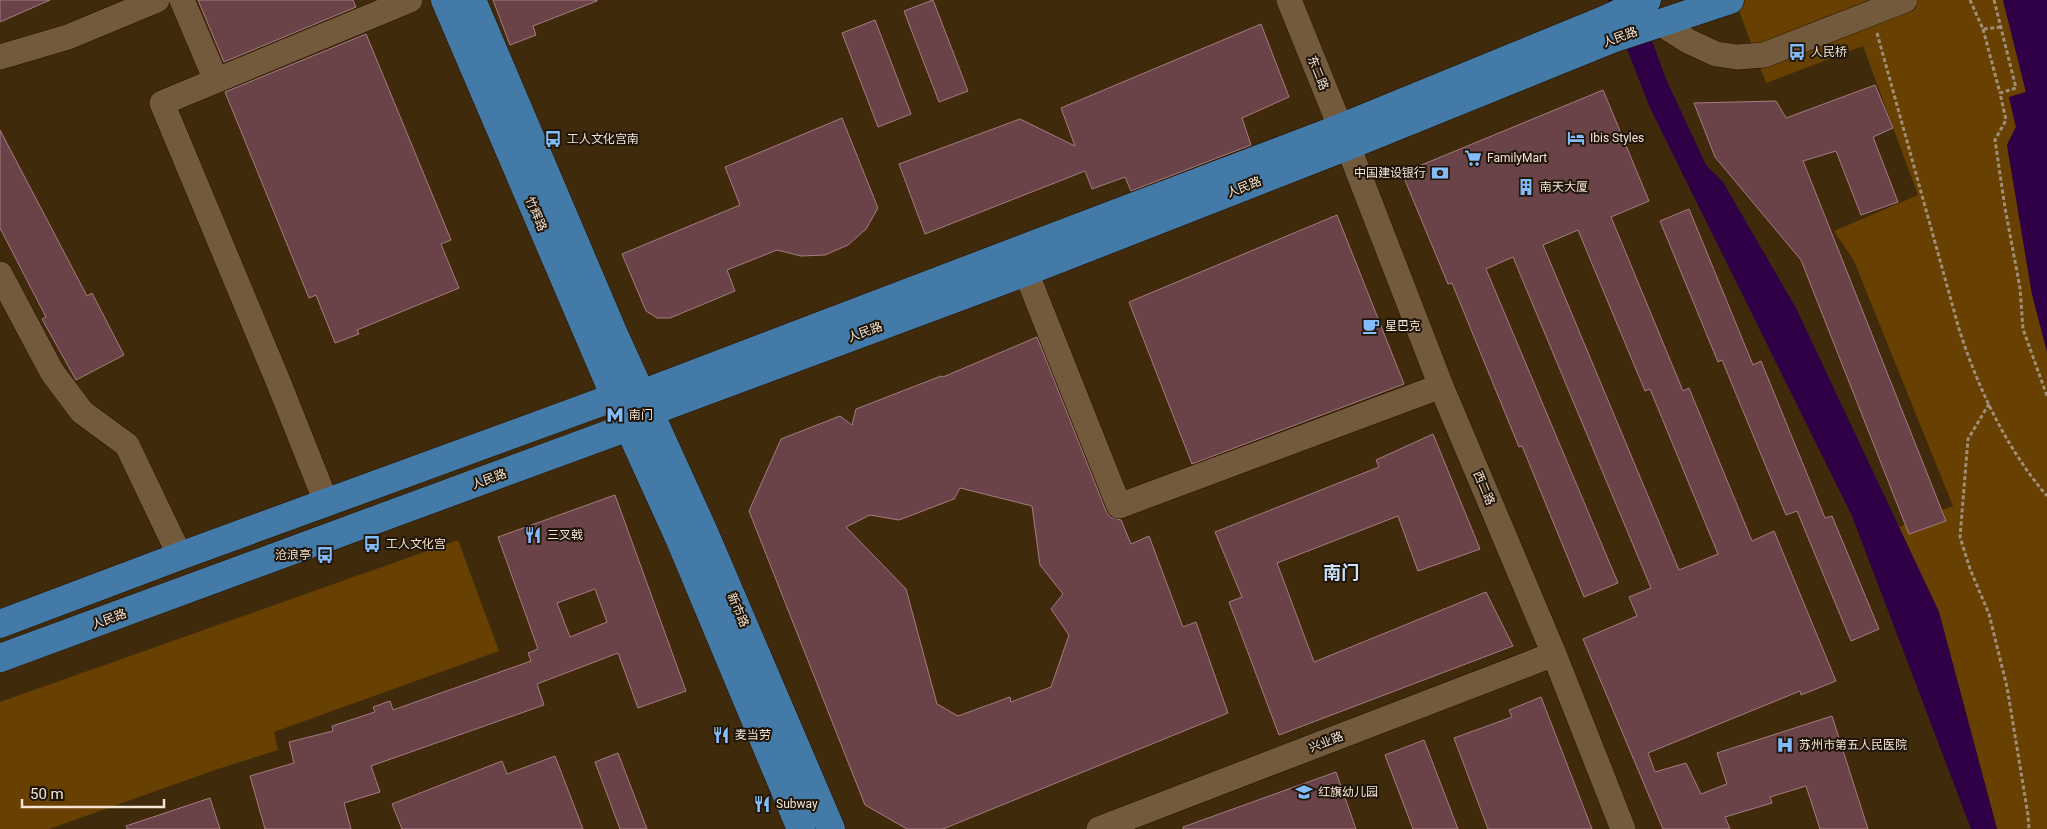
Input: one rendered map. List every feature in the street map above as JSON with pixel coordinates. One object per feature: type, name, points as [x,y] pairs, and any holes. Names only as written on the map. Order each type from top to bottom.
[{"type":"main road","name":"竹辉路","points":[[444,0],[634,408]]},
{"type":"main road","name":"竹辉路","points":[[472,0],[609,323],[634,408]]},
{"type":"main road","name":"人民路","points":[[0,624],[326,502],[634,408],[1026,272],[1344,137],[1653,12],[1719,4]]},
{"type":"main road","name":"人民路","points":[[0,658],[634,408],[1344,137]]},
{"type":"main road","points":[[634,408],[680,540],[801,829]]},
{"type":"main road","name":"新市路","points":[[634,408],[708,541],[831,829]]},
{"type":"street","points":[[0,57],[68,37],[157,0]]},
{"type":"street","points":[[182,0],[216,80]]},
{"type":"street","points":[[326,502],[278,381],[162,103],[410,0]]},
{"type":"street","name":"东二路","points":[[1289,0],[1344,137]]},
{"type":"street","points":[[1653,12],[1688,41],[1716,54],[1737,57],[1764,55],[1905,0]]},
{"type":"street","name":"西二路","points":[[1344,137],[1442,386],[1554,654],[1621,828]]},
{"type":"street","points":[[1026,272],[1119,506],[1442,386]]},
{"type":"street","points":[[0,274],[52,372],[82,412],[127,445],[180,556]]},
{"type":"street","name":"兴业路","points":[[1099,829],[1554,654]]},
{"type":"path","points":[[1970,0],[1983,29],[2006,120],[1995,140],[2009,236],[2020,288],[2023,329],[2047,396]]},
{"type":"path","points":[[1994,0],[2016,88],[2000,93]]},
{"type":"path","points":[[1872,13],[1970,363],[2012,447],[2047,496]]},
{"type":"path","points":[[1983,29],[2001,27]]},
{"type":"path","points":[[1990,404],[1968,439],[1960,537],[1970,570],[1989,614],[2007,687],[2029,829]]},
{"type":"shaded area","points":[[1608,0],[1637,0],[1666,79],[1706,165],[1723,182],[1796,308],[1939,612],[1997,829],[1971,829],[1852,516],[1650,108]]},
{"type":"shaded area","points":[[1735,0],[2003,0],[2026,92],[2009,98],[2016,127],[2007,145],[2032,294],[2047,352],[2047,829],[1997,829],[1939,612],[1899,527],[1953,506],[1854,261],[1834,231],[1918,195],[1863,46],[1766,83]]},
{"type":"shaded area","points":[[2003,0],[2047,0],[2047,352],[2032,294],[2007,145],[2016,127],[2009,97],[2026,92]]},
{"type":"shaded area","points":[[458,540],[499,651],[274,732],[278,750],[218,769],[49,829],[0,829],[0,702]]},
{"type":"building","points":[[0,0],[50,0],[0,22]]},
{"type":"building","points":[[198,0],[353,0],[356,7],[224,62]]},
{"type":"building","points":[[493,0],[597,1],[533,26],[536,35],[510,45]]},
{"type":"building","points":[[933,0],[968,91],[939,102],[904,11]]},
{"type":"building","points":[[875,20],[911,114],[878,127],[842,33]]},
{"type":"building","points":[[1261,24],[1289,97],[1242,118],[1251,145],[1131,191],[1125,177],[1092,189],[1085,171],[925,234],[899,164],[1020,119],[1075,146],[1061,108]]},
{"type":"building","points":[[366,34],[451,240],[441,244],[459,288],[357,330],[359,334],[335,343],[316,295],[309,298],[225,92]]},
{"type":"building","points":[[1875,85],[1893,128],[1873,137],[1898,202],[1861,215],[1836,151],[1803,161],[1946,521],[1909,534],[1801,260],[1715,157],[1694,103],[1776,101],[1786,118]]},
{"type":"building","points":[[1603,90],[1649,201],[1611,217],[1683,391],[1689,388],[1752,541],[1774,531],[1836,681],[1801,695],[1800,691],[1648,753],[1655,772],[1686,763],[1701,794],[1727,784],[1717,753],[1832,716],[1868,829],[1820,829],[1806,786],[1770,797],[1772,803],[1725,817],[1730,829],[1663,829],[1583,639],[1637,616],[1629,597],[1651,588],[1513,257],[1486,269],[1618,583],[1584,597],[1522,446],[1519,447],[1452,283],[1448,284],[1402,173]],"holes":[[[1578,230],[1645,391],[1650,389],[1718,554],[1679,570],[1543,245]]]},
{"type":"building","points":[[842,118],[878,208],[866,229],[848,245],[825,255],[801,256],[777,250],[727,270],[735,291],[670,318],[657,318],[646,311],[622,254],[740,205],[725,167]]},
{"type":"building","points":[[0,130],[87,296],[92,293],[124,355],[76,380],[42,319],[46,317],[0,228]]},
{"type":"building","points":[[1689,209],[1753,365],[1761,361],[1825,518],[1832,516],[1879,629],[1851,641],[1797,511],[1786,515],[1722,360],[1718,362],[1660,221]]},
{"type":"building","points":[[1337,215],[1404,384],[1192,464],[1129,302]]},
{"type":"building","points":[[1037,337],[1106,511],[1110,517],[1121,520],[1131,544],[1149,536],[1183,627],[1196,622],[1228,713],[943,829],[907,829],[865,805],[749,511],[781,439],[840,416],[852,425],[856,409],[941,376],[943,377]],"holes":[[[960,488],[1032,506],[1040,565],[1063,594],[1051,609],[1069,635],[1051,687],[1011,702],[1010,697],[958,716],[937,704],[906,589],[846,527],[870,515],[899,520],[954,499]]]},
{"type":"building","points":[[1433,434],[1480,549],[1418,571],[1398,516],[1277,563],[1314,662],[1486,592],[1513,646],[1279,735],[1229,602],[1242,597],[1215,532],[1379,467],[1376,460]]},
{"type":"building","points":[[615,495],[686,691],[638,708],[618,653],[537,684],[544,705],[371,766],[380,792],[344,803],[351,829],[265,829],[250,776],[294,763],[289,742],[333,731],[332,726],[375,712],[373,707],[390,701],[393,710],[531,661],[528,653],[538,649],[498,537]],"holes":[[[595,589],[607,622],[570,637],[557,603]]]},
{"type":"building","points":[[1541,697],[1592,829],[1488,829],[1454,738],[1512,717],[1509,710]]},
{"type":"building","points":[[1424,740],[1458,829],[1413,829],[1385,755]]},
{"type":"building","points":[[618,753],[647,829],[620,829],[595,762]]},
{"type":"building","points":[[555,756],[583,829],[402,829],[392,804],[502,761],[507,774]]},
{"type":"building","name":"红旗幼儿园","points":[[1336,772],[1356,829],[1183,829],[1183,827]]},
{"type":"building","points":[[210,798],[220,829],[127,829],[126,826]]},
{"type":"place","name":"人民桥","points":[[1797,52]]},
{"type":"place","name":"Ibis Styles","points":[[1576,138]]},
{"type":"place","name":"工人文化宫南","points":[[553,139]]},
{"type":"place","name":"FamilyMart","points":[[1473,158]]},
{"type":"place","name":"中国建设银行","points":[[1440,173]]},
{"type":"place","name":"南天大厦","points":[[1526,187]]},
{"type":"place","name":"星巴克","points":[[1371,326]]},
{"type":"place","name":"南门","points":[[615,415]]},
{"type":"place","name":"三叉戟","points":[[533,535]]},
{"type":"place","name":"工人文化宫","points":[[372,544]]},
{"type":"place","name":"沧浪亭","points":[[325,555]]},
{"type":"place","name":"麦当劳","points":[[721,735]]},
{"type":"place","name":"苏州市第五人民医院","points":[[1785,745]]},
{"type":"place","name":"红旗幼儿园","points":[[1304,792]]},
{"type":"place","name":"Subway","points":[[762,804]]},
{"type":"district","name":"南门","points":[[1341,573]]}]
